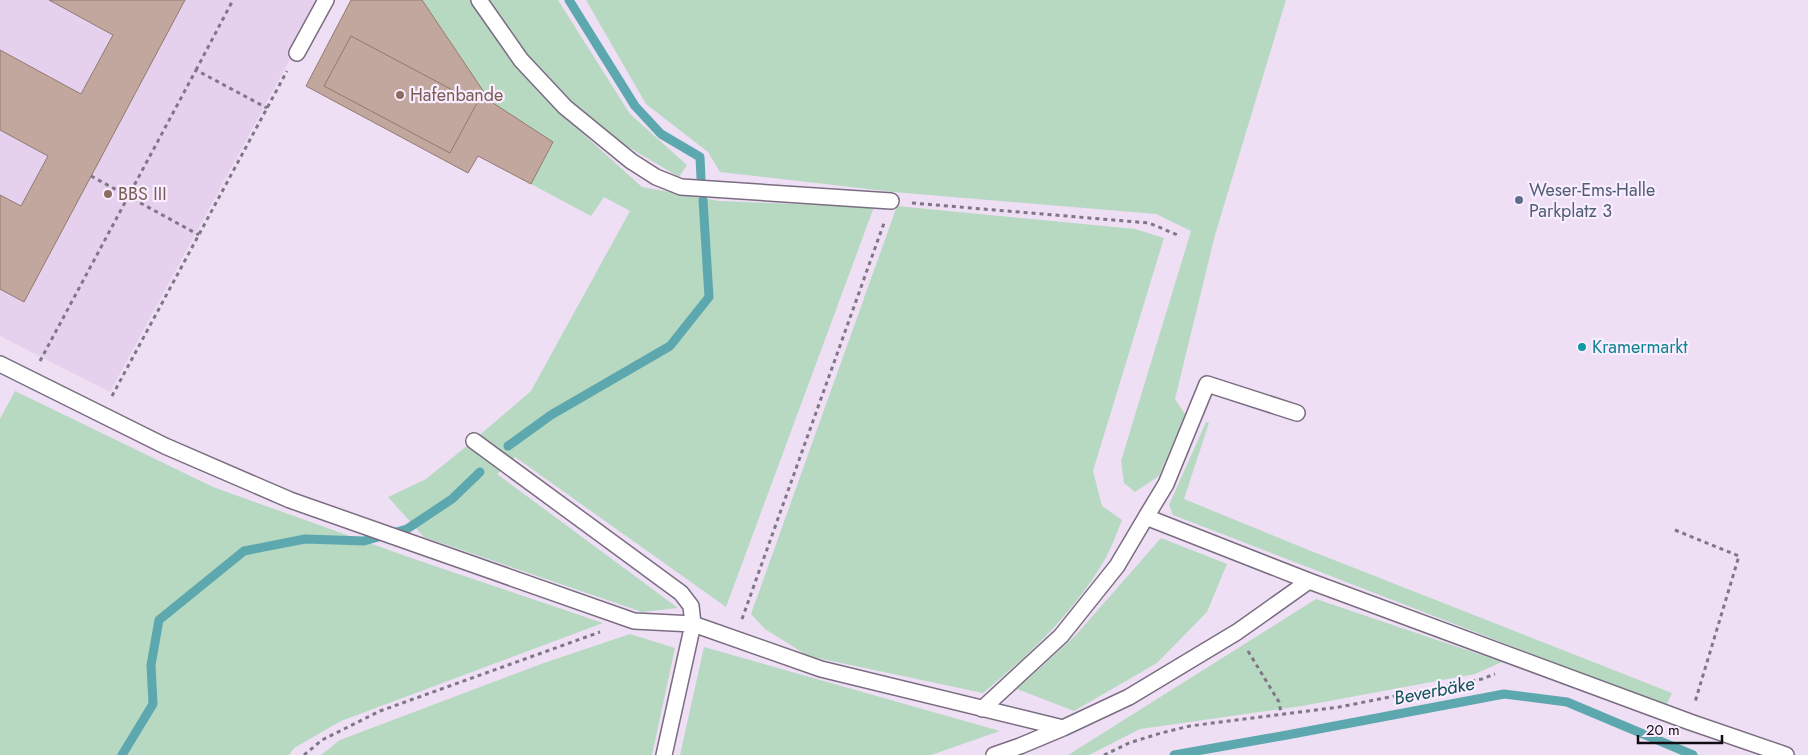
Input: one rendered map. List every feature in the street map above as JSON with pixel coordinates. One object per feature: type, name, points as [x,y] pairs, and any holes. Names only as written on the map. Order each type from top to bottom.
[{"type":"lane","points":[[297,53],[326,0]]},
{"type":"lane","points":[[480,0],[522,60],[542,84],[588,126],[631,161],[656,177],[681,187],[891,201]]},
{"type":"lane","points":[[0,364],[165,446],[290,500],[634,621],[693,624],[821,669],[1063,728]]},
{"type":"lane","points":[[982,709],[1061,636],[1117,566],[1166,484],[1207,384],[1297,413]]},
{"type":"lane","points":[[474,441],[681,593],[691,606],[693,624],[664,755]]},
{"type":"lane","points":[[1146,517],[1309,581],[1690,722],[1786,755]]},
{"type":"lane","points":[[994,755],[1063,728],[1129,697],[1237,632],[1309,581]]},
{"type":"path","points":[[38,364],[233,0]]},
{"type":"path","points":[[109,400],[297,53]]},
{"type":"path","points":[[196,70],[267,108]]},
{"type":"path","points":[[91,176],[199,235]]},
{"type":"path","points":[[735,639],[891,201],[1150,223],[1180,236]]},
{"type":"path","points":[[1674,530],[1740,556],[1690,722]]},
{"type":"path","points":[[304,755],[322,740],[380,711],[634,621]]},
{"type":"path","points":[[1237,632],[1279,702],[1282,713]]},
{"type":"path","points":[[1104,755],[1129,743],[1181,728],[1282,713],[1339,707],[1482,679],[1504,668],[1514,657]]},
{"type":"shaded area","name":"BBS III","points":[[0,0],[322,0],[110,392],[0,336]]},
{"type":"green space","points":[[422,0],[472,0],[505,53],[571,123],[642,187],[719,201],[874,207],[726,607],[515,457],[497,474],[678,608],[642,612],[424,537],[388,497],[426,479],[531,391],[630,211],[604,197],[591,216],[531,184],[553,142],[490,101]]},
{"type":"green space","points":[[487,0],[558,0],[630,114],[687,165],[679,177],[620,142],[568,102],[514,41]]},
{"type":"green space","points":[[586,0],[1286,0],[1215,235],[1175,399],[1185,414],[1159,476],[1135,492],[1124,483],[1121,461],[1191,231],[1156,214],[894,192],[720,172],[708,152],[646,104]]},
{"type":"green space","points":[[897,206],[1135,229],[1164,238],[1093,471],[1102,506],[1122,520],[1104,561],[1076,601],[1048,634],[983,693],[808,656],[765,629],[751,614]]},
{"type":"green space","points":[[15,391],[213,487],[414,559],[603,623],[341,721],[294,748],[289,755],[0,755],[0,419]]},
{"type":"green space","points":[[1206,422],[1209,423],[1184,499],[1672,693],[1666,706],[1173,515],[1169,505]]},
{"type":"green space","points":[[1161,538],[1227,564],[1207,612],[1157,663],[1074,711],[1017,689],[1075,636]]},
{"type":"green space","points":[[1316,599],[1502,662],[1475,674],[1302,706],[1140,729],[1089,755],[1068,755]]},
{"type":"green space","points":[[630,634],[675,648],[652,755],[321,755],[340,740],[541,664]]},
{"type":"green space","points":[[704,647],[1000,731],[931,755],[680,755]]},
{"type":"building","points":[[49,0],[185,0],[24,302],[0,289],[0,195],[21,206],[48,156],[0,130],[0,50],[81,94],[113,35]]},
{"type":"building","name":"Hafenbande","points":[[351,0],[422,0],[490,101],[553,142],[531,184],[478,156],[468,173],[306,86]]},
{"type":"building","name":"Hafenbande","points":[[351,36],[477,103],[450,153],[324,86]]},
{"type":"waterway","points":[[569,0],[635,106],[661,134],[700,157],[701,178]]},
{"type":"waterway","points":[[508,446],[551,415],[670,346],[709,297],[703,200]]},
{"type":"waterway","points":[[122,755],[153,704],[151,665],[159,620],[244,551],[305,539],[364,541],[407,529],[452,499],[480,472]]},
{"type":"waterway","name":"Beverbäke","points":[[1174,755],[1504,694],[1567,702],[1693,755]]},
{"type":"place","name":"Hafenbande","points":[[400,95]]},
{"type":"place","name":"BBS III","points":[[108,194]]},
{"type":"place","name":"Weser-Ems-Halle Parkplatz 3","points":[[1519,200]]},
{"type":"place","name":"Kramermarkt","points":[[1582,347]]}]
